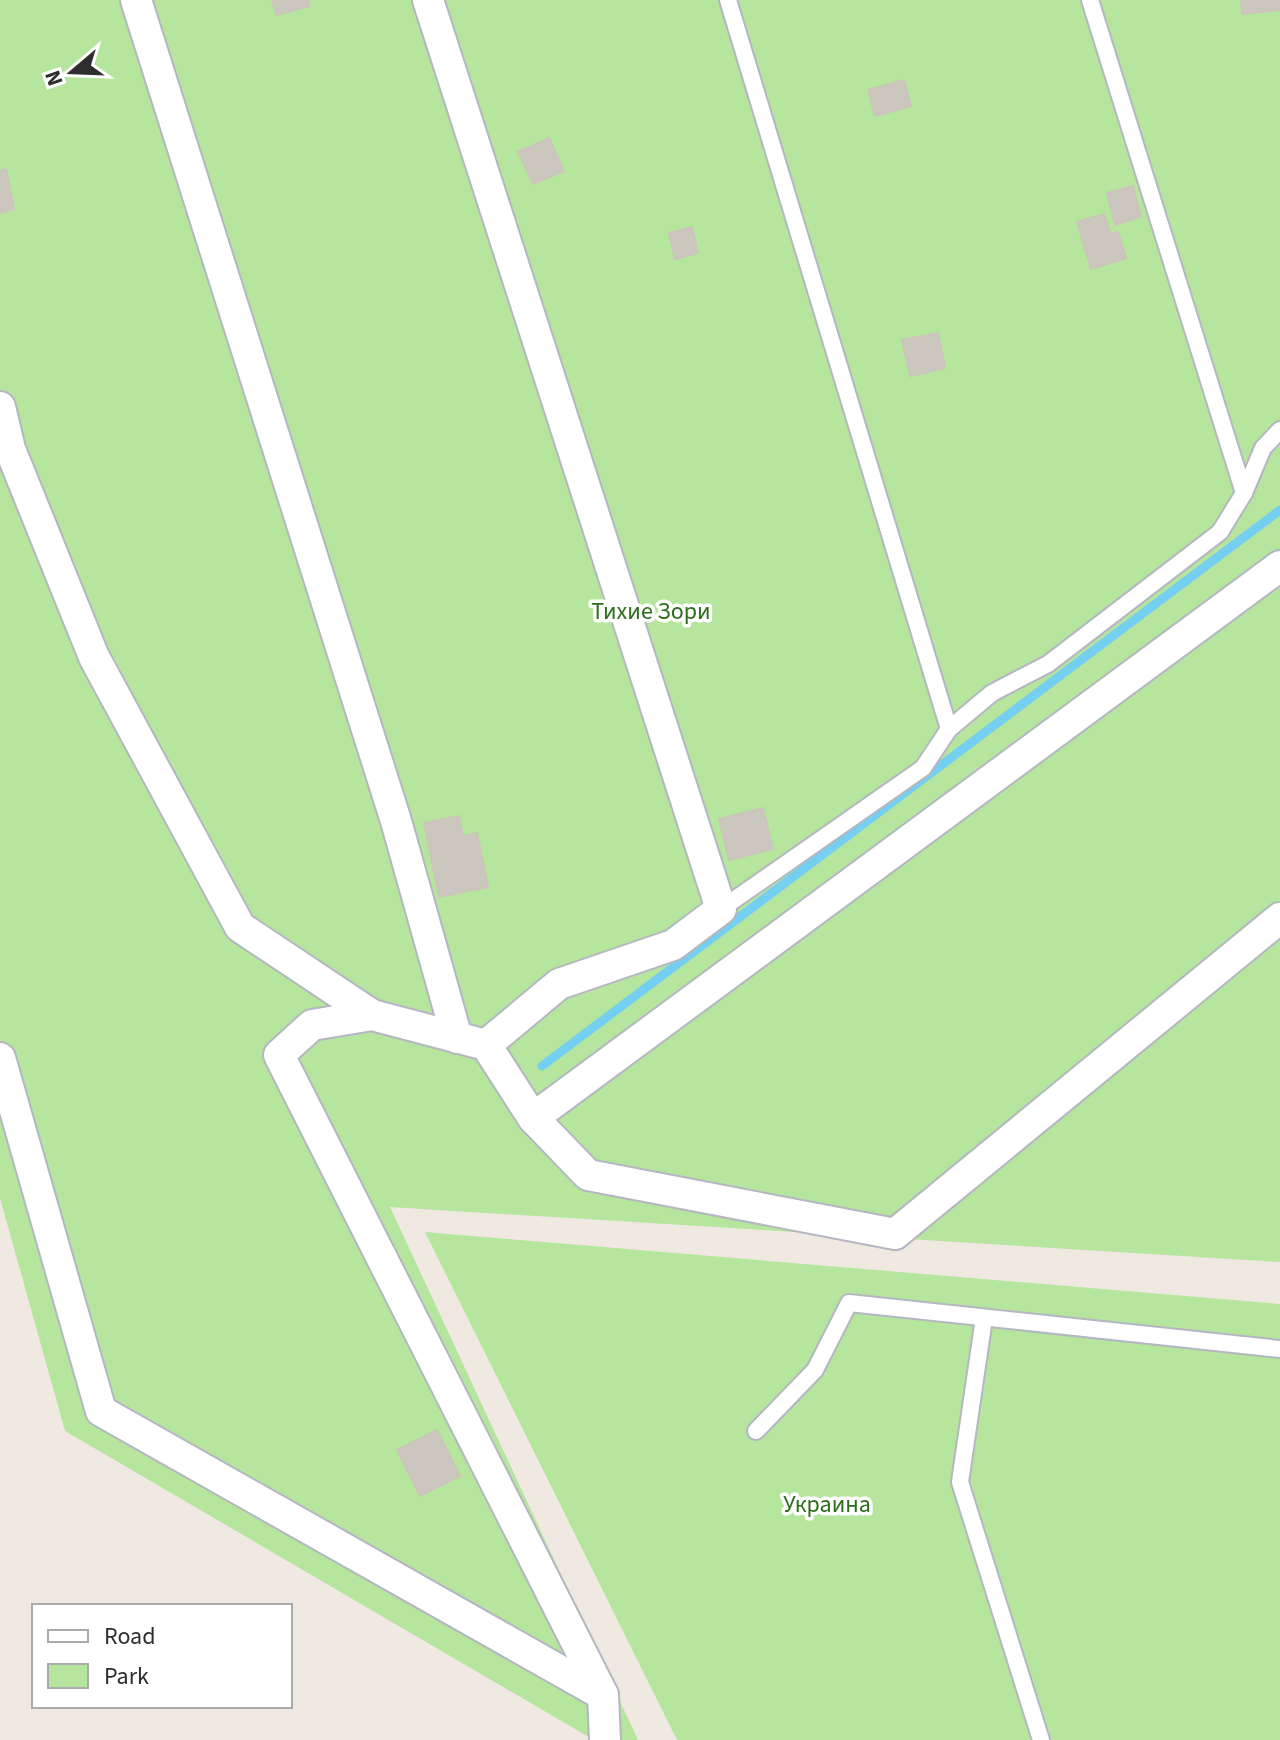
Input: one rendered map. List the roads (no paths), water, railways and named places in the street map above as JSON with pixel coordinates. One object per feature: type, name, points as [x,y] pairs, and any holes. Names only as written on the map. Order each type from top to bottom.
[{"type":"street","points":[[136,0],[396,821],[472,1041],[533,1118],[588,1175],[895,1234],[1280,918]]},
{"type":"street","points":[[0,407],[10,449],[94,657],[240,927],[372,1015],[472,1041],[559,984],[673,945],[721,909],[428,0]]},
{"type":"street","points":[[533,1118],[1280,566]]},
{"type":"street","points":[[372,1015],[312,1025],[279,1055],[603,1695],[605,1740]]},
{"type":"street","points":[[0,1058],[101,1411],[603,1695]]},
{"type":"lane","points":[[728,0],[949,729]]},
{"type":"lane","points":[[1090,0],[1244,493]]},
{"type":"lane","points":[[721,909],[923,768],[949,729],[992,693],[1048,664],[1220,532],[1244,493],[1263,448],[1280,430]]},
{"type":"lane","points":[[756,1431],[815,1370],[849,1303],[1280,1349]]},
{"type":"lane","points":[[984,1318],[960,1482],[1041,1740]]},
{"type":"waterway","points":[[542,1066],[1280,510]]},
{"type":"park label","name":"Тихие Зори","points":[[651,611]]},
{"type":"park label","name":"Украина","points":[[827,1504]]}]
